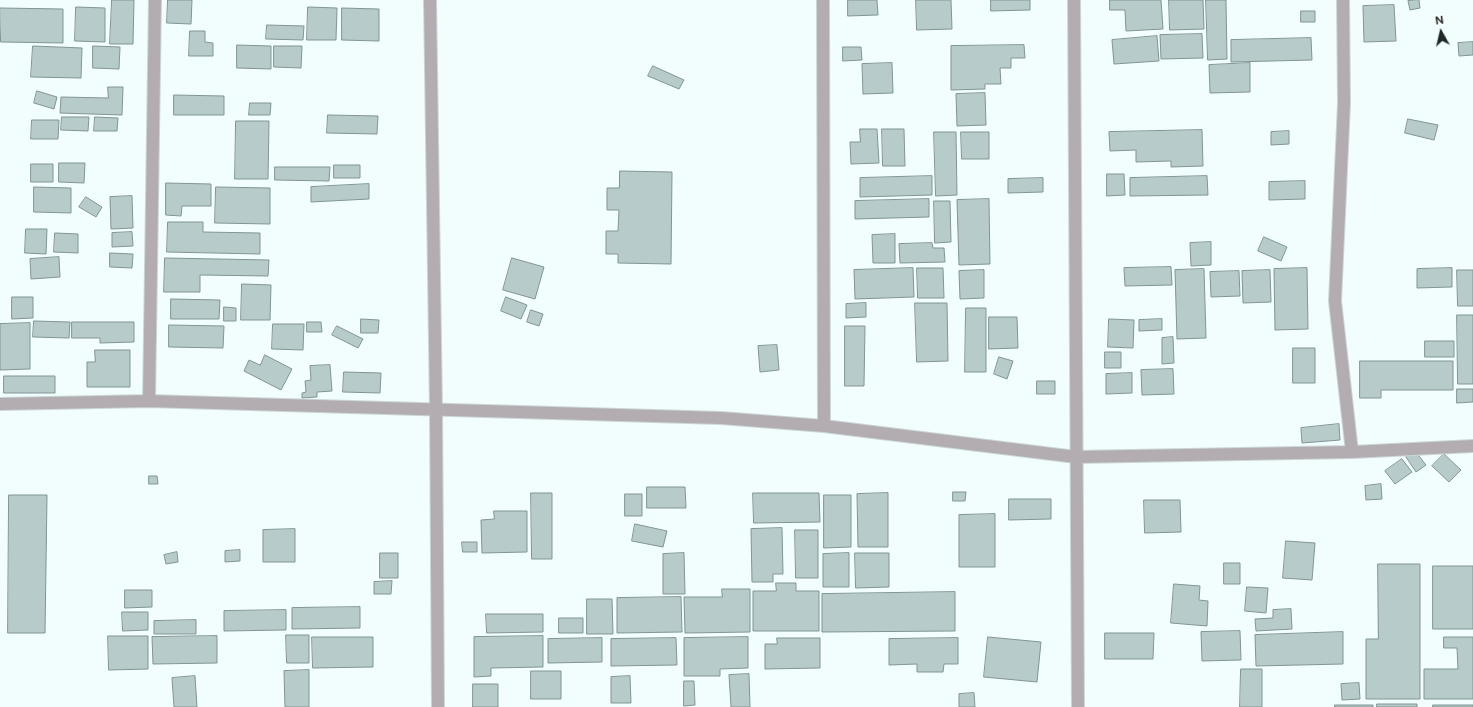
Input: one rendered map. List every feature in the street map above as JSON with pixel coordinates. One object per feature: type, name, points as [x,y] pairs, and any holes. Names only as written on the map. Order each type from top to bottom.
[{"type":"street","points":[[149,401],[156,0]]},
{"type":"street","points":[[430,0],[436,410],[438,707]]},
{"type":"street","points":[[823,0],[824,426]]},
{"type":"street","points":[[1074,0],[1078,707]]},
{"type":"street","points":[[1343,0],[1344,103],[1336,302],[1352,452]]},
{"type":"street","points":[[0,404],[149,401],[721,418],[824,426],[1076,457],[1352,452],[1473,446]]},
{"type":"building","points":[[112,0],[134,0],[133,44],[110,44]]},
{"type":"building","points":[[168,0],[192,0],[191,24],[167,23]]},
{"type":"building","points":[[848,0],[877,0],[878,15],[848,16]]},
{"type":"building","points":[[916,0],[951,0],[952,29],[917,30]]},
{"type":"building","points":[[991,0],[1030,0],[1030,10],[991,11]]},
{"type":"building","points":[[1110,0],[1161,0],[1163,29],[1126,31],[1125,10],[1110,10]]},
{"type":"building","points":[[1169,0],[1203,0],[1204,29],[1170,30]]},
{"type":"building","points":[[1206,0],[1226,0],[1227,59],[1208,60]]},
{"type":"building","points":[[1419,0],[1420,8],[1410,10],[1408,1]]},
{"type":"building","points":[[1394,5],[1396,41],[1364,42],[1363,6]]},
{"type":"building","points":[[76,7],[105,8],[105,42],[75,41]]},
{"type":"building","points":[[308,7],[337,8],[336,40],[307,40]]},
{"type":"building","points":[[0,8],[63,9],[63,43],[1,42]]},
{"type":"building","points":[[342,8],[379,9],[379,41],[342,40]]},
{"type":"building","points":[[1301,11],[1315,11],[1315,22],[1301,22]]},
{"type":"building","points":[[267,25],[304,26],[303,40],[266,39]]},
{"type":"building","points":[[190,31],[205,31],[205,42],[213,43],[213,56],[189,56]]},
{"type":"building","points":[[1202,34],[1203,58],[1161,59],[1160,35]]},
{"type":"building","points":[[1157,36],[1159,61],[1114,64],[1112,40]]},
{"type":"building","points":[[1311,38],[1312,60],[1231,62],[1231,40]]},
{"type":"building","points":[[1473,42],[1473,55],[1459,56],[1458,43]]},
{"type":"building","points":[[237,45],[271,46],[271,69],[237,68]]},
{"type":"building","points":[[1024,45],[1025,58],[1011,58],[1011,68],[1000,68],[1001,84],[985,84],[985,89],[951,90],[951,46]]},
{"type":"building","points":[[33,46],[82,48],[81,78],[31,77]]},
{"type":"building","points":[[93,46],[120,47],[119,69],[93,68]]},
{"type":"building","points":[[274,46],[302,46],[301,68],[274,67]]},
{"type":"building","points":[[843,47],[861,47],[862,60],[843,61]]},
{"type":"building","points":[[892,63],[893,93],[863,94],[862,64]]},
{"type":"building","points":[[1250,63],[1250,92],[1210,93],[1209,65]]},
{"type":"building","points":[[653,66],[684,80],[679,89],[648,76]]},
{"type":"building","points":[[108,87],[123,87],[122,115],[60,113],[61,97],[108,98]]},
{"type":"building","points":[[37,91],[57,97],[54,109],[34,103]]},
{"type":"building","points":[[985,93],[986,125],[957,126],[956,94]]},
{"type":"building","points":[[174,95],[224,96],[224,115],[174,115]]},
{"type":"building","points":[[250,103],[271,103],[270,115],[249,115]]},
{"type":"building","points":[[328,115],[378,116],[377,134],[327,133]]},
{"type":"building","points":[[62,117],[89,117],[88,131],[61,130]]},
{"type":"building","points":[[95,117],[118,118],[117,131],[94,131]]},
{"type":"building","points":[[1408,119],[1438,125],[1434,140],[1405,133]]},
{"type":"building","points":[[32,120],[59,120],[58,139],[31,139]]},
{"type":"building","points":[[236,121],[269,121],[268,179],[235,179]]},
{"type":"building","points":[[860,129],[877,129],[879,163],[851,164],[850,142],[860,142]]},
{"type":"building","points":[[882,129],[904,129],[905,166],[883,166]]},
{"type":"building","points":[[1202,130],[1203,166],[1171,167],[1171,161],[1136,162],[1136,150],[1110,151],[1109,132]]},
{"type":"building","points":[[1289,131],[1289,144],[1271,145],[1271,132]]},
{"type":"building","points":[[934,132],[956,132],[957,195],[936,196]]},
{"type":"building","points":[[961,132],[989,132],[989,159],[962,159]]},
{"type":"building","points":[[59,163],[85,163],[84,183],[59,182]]},
{"type":"building","points":[[31,164],[53,164],[53,182],[31,182]]},
{"type":"building","points":[[334,165],[360,165],[360,178],[334,178]]},
{"type":"building","points":[[275,167],[330,167],[329,181],[275,180]]},
{"type":"building","points":[[620,171],[672,172],[671,264],[618,263],[618,254],[606,254],[606,231],[618,231],[619,210],[607,210],[607,188],[619,188]]},
{"type":"building","points":[[1107,174],[1124,174],[1125,195],[1107,196]]},
{"type":"building","points":[[932,176],[932,195],[860,197],[860,178]]},
{"type":"building","points":[[1207,176],[1208,195],[1130,196],[1130,178]]},
{"type":"building","points":[[1043,178],[1043,192],[1008,193],[1008,179]]},
{"type":"building","points":[[1305,181],[1305,199],[1269,200],[1269,182]]},
{"type":"building","points":[[166,183],[211,184],[211,206],[182,206],[181,216],[166,215]]},
{"type":"building","points":[[369,184],[369,199],[311,202],[311,187]]},
{"type":"building","points":[[34,187],[71,188],[71,213],[34,212]]},
{"type":"building","points":[[216,187],[270,188],[270,224],[215,223]]},
{"type":"building","points":[[132,196],[133,228],[111,229],[110,197]]},
{"type":"building","points":[[86,197],[102,207],[96,217],[79,207]]},
{"type":"building","points":[[929,199],[929,217],[855,219],[855,201]]},
{"type":"building","points":[[989,199],[990,264],[959,265],[957,200]]},
{"type":"building","points":[[934,201],[950,201],[951,242],[935,243]]},
{"type":"building","points":[[168,222],[203,222],[203,232],[260,233],[260,254],[167,252]]},
{"type":"building","points":[[26,229],[47,229],[46,254],[25,253]]},
{"type":"building","points":[[132,232],[133,246],[112,247],[112,233]]},
{"type":"building","points":[[55,233],[78,234],[78,253],[54,252]]},
{"type":"building","points":[[895,234],[895,263],[873,263],[872,235]]},
{"type":"building","points":[[1264,237],[1287,247],[1281,261],[1258,251]]},
{"type":"building","points":[[1211,242],[1211,265],[1191,266],[1190,243]]},
{"type":"building","points":[[932,243],[933,248],[944,248],[945,262],[900,263],[899,244]]},
{"type":"building","points":[[110,253],[133,254],[132,268],[110,267]]},
{"type":"building","points":[[59,257],[60,277],[31,279],[30,259]]},
{"type":"building","points":[[165,258],[269,260],[268,276],[200,275],[200,292],[164,292]]},
{"type":"building","points":[[512,258],[544,267],[535,299],[503,290]]},
{"type":"building","points":[[1171,267],[1172,285],[1125,286],[1124,268]]},
{"type":"building","points":[[913,268],[914,297],[855,299],[854,270]]},
{"type":"building","points":[[917,268],[943,268],[944,298],[918,298]]},
{"type":"building","points":[[1307,268],[1308,329],[1275,330],[1274,269]]},
{"type":"building","points":[[1452,268],[1452,287],[1417,288],[1417,269]]},
{"type":"building","points":[[1204,269],[1206,338],[1177,339],[1175,270]]},
{"type":"building","points":[[984,270],[984,298],[960,299],[959,271]]},
{"type":"building","points":[[1270,270],[1271,302],[1243,303],[1242,271]]},
{"type":"building","points":[[1457,270],[1473,270],[1473,306],[1458,306]]},
{"type":"building","points":[[1239,271],[1240,296],[1211,297],[1210,272]]},
{"type":"building","points":[[242,284],[271,285],[270,320],[241,320]]},
{"type":"building","points":[[12,297],[33,297],[33,318],[12,319]]},
{"type":"building","points":[[506,297],[527,305],[521,319],[501,311]]},
{"type":"building","points":[[171,299],[220,300],[219,319],[171,319]]},
{"type":"building","points":[[866,303],[866,317],[846,318],[846,304]]},
{"type":"building","points":[[915,303],[947,303],[948,361],[917,362]]},
{"type":"building","points":[[224,307],[236,308],[236,321],[224,321]]},
{"type":"building","points":[[966,308],[986,308],[986,372],[965,372]]},
{"type":"building","points":[[531,310],[543,314],[539,326],[527,322]]},
{"type":"building","points":[[1457,315],[1473,315],[1473,384],[1458,384]]},
{"type":"building","points":[[989,317],[1017,317],[1018,348],[989,349]]},
{"type":"building","points":[[361,319],[379,320],[378,333],[361,333]]},
{"type":"building","points":[[1109,319],[1134,320],[1133,348],[1108,347]]},
{"type":"building","points":[[1162,319],[1162,330],[1139,331],[1139,320]]},
{"type":"building","points":[[34,321],[70,322],[69,338],[33,337]]},
{"type":"building","points":[[72,322],[134,322],[134,342],[100,343],[100,338],[72,338]]},
{"type":"building","points":[[307,322],[321,322],[322,332],[307,332]]},
{"type":"building","points":[[30,323],[30,369],[0,370],[0,324]]},
{"type":"building","points":[[273,324],[304,324],[303,350],[272,349]]},
{"type":"building","points":[[169,325],[224,326],[223,348],[169,347]]},
{"type":"building","points":[[337,326],[363,339],[358,348],[332,335]]},
{"type":"building","points":[[845,326],[865,326],[864,386],[845,386]]},
{"type":"building","points":[[1173,337],[1174,363],[1162,364],[1162,338]]},
{"type":"building","points":[[1425,341],[1454,341],[1454,357],[1425,357]]},
{"type":"building","points":[[777,345],[779,370],[760,372],[758,346]]},
{"type":"building","points":[[1293,348],[1315,348],[1315,383],[1293,383]]},
{"type":"building","points":[[95,350],[130,350],[130,387],[87,387],[87,362],[95,362]]},
{"type":"building","points":[[1105,352],[1121,352],[1121,368],[1105,368]]},
{"type":"building","points":[[265,355],[292,369],[281,390],[244,371],[249,360],[260,365]]},
{"type":"building","points":[[999,357],[1013,361],[1007,379],[994,374]]},
{"type":"building","points":[[1360,361],[1453,361],[1453,390],[1381,390],[1381,398],[1360,398]]},
{"type":"building","points":[[330,365],[332,391],[317,392],[317,397],[302,398],[302,393],[306,392],[305,381],[311,380],[310,366]]},
{"type":"building","points":[[1173,369],[1174,394],[1142,395],[1141,370]]},
{"type":"building","points":[[344,372],[381,373],[380,393],[343,392]]},
{"type":"building","points":[[1132,373],[1132,393],[1106,394],[1106,374]]},
{"type":"building","points":[[4,376],[55,376],[55,393],[4,393]]},
{"type":"building","points":[[1037,381],[1055,381],[1055,394],[1037,394]]},
{"type":"building","points":[[1457,389],[1473,389],[1473,402],[1457,403]]},
{"type":"building","points":[[1339,424],[1340,440],[1302,443],[1301,428]]},
{"type":"building","points":[[1415,451],[1426,465],[1416,472],[1406,457]]},
{"type":"building","points":[[1444,454],[1461,470],[1449,482],[1432,466]]},
{"type":"building","points":[[1402,459],[1412,472],[1395,484],[1385,471]]},
{"type":"building","points":[[149,476],[157,476],[158,484],[149,484]]},
{"type":"building","points":[[1381,484],[1382,499],[1366,500],[1365,486]]},
{"type":"building","points":[[647,487],[685,487],[686,508],[647,508]]},
{"type":"building","points":[[953,492],[966,492],[965,501],[953,501]]},
{"type":"building","points":[[531,493],[552,493],[552,559],[532,559]]},
{"type":"building","points":[[753,493],[819,493],[820,522],[754,523]]},
{"type":"building","points":[[888,493],[888,547],[858,547],[857,494]]},
{"type":"building","points":[[625,494],[642,494],[642,516],[625,516]]},
{"type":"building","points":[[9,495],[47,495],[45,633],[8,633]]},
{"type":"building","points":[[824,495],[851,495],[851,547],[824,548]]},
{"type":"building","points":[[1009,499],[1051,499],[1051,519],[1009,520]]},
{"type":"building","points":[[1144,500],[1180,500],[1181,532],[1145,533]]},
{"type":"building","points":[[494,511],[527,511],[527,552],[482,553],[481,520],[494,519]]},
{"type":"building","points":[[995,514],[995,567],[959,567],[959,515]]},
{"type":"building","points":[[635,524],[667,531],[663,547],[632,541]]},
{"type":"building","points":[[782,528],[783,574],[773,574],[773,582],[752,582],[751,529]]},
{"type":"building","points":[[295,529],[295,562],[263,562],[263,530]]},
{"type":"building","points":[[795,530],[818,530],[818,578],[796,578]]},
{"type":"building","points":[[1286,541],[1315,543],[1312,580],[1283,578]]},
{"type":"building","points":[[462,542],[477,542],[477,552],[463,552]]},
{"type":"building","points":[[240,550],[240,561],[225,562],[225,551]]},
{"type":"building","points":[[177,552],[178,562],[166,564],[164,555]]},
{"type":"building","points":[[380,553],[398,553],[398,578],[380,578]]},
{"type":"building","points":[[684,553],[685,594],[663,594],[663,554]]},
{"type":"building","points":[[849,553],[849,587],[823,587],[823,554]]},
{"type":"building","points":[[855,553],[889,553],[889,587],[856,588]]},
{"type":"building","points":[[1224,563],[1240,563],[1240,584],[1224,584]]},
{"type":"building","points":[[1378,564],[1420,564],[1420,699],[1366,699],[1366,639],[1378,639]]},
{"type":"building","points":[[1433,566],[1473,566],[1473,629],[1433,629]]},
{"type":"building","points":[[392,581],[391,594],[374,594],[374,582]]},
{"type":"building","points":[[776,583],[796,583],[796,591],[819,591],[819,631],[753,631],[753,591],[776,591]]},
{"type":"building","points":[[1174,584],[1200,586],[1199,600],[1208,601],[1207,626],[1171,623]]},
{"type":"building","points":[[1247,587],[1268,588],[1266,613],[1245,611]]},
{"type":"building","points":[[722,589],[750,589],[750,632],[685,633],[684,597],[722,597]]},
{"type":"building","points":[[125,590],[152,590],[152,607],[125,608]]},
{"type":"building","points":[[955,592],[955,631],[822,632],[822,594]]},
{"type":"building","points":[[681,597],[682,632],[617,633],[617,598]]},
{"type":"building","points":[[587,599],[612,599],[613,634],[587,634]]},
{"type":"building","points":[[360,607],[360,628],[292,629],[292,608]]},
{"type":"building","points":[[1291,609],[1292,629],[1256,631],[1255,619],[1273,618],[1273,610]]},
{"type":"building","points":[[286,610],[286,630],[224,631],[224,611]]},
{"type":"building","points":[[122,612],[148,612],[148,630],[123,631]]},
{"type":"building","points":[[486,614],[543,614],[543,632],[487,633]]},
{"type":"building","points":[[559,618],[583,618],[583,633],[559,633]]},
{"type":"building","points":[[196,620],[196,634],[154,634],[154,621]]},
{"type":"building","points":[[1240,631],[1241,660],[1202,661],[1201,632]]},
{"type":"building","points":[[1343,632],[1343,664],[1256,666],[1255,635]]},
{"type":"building","points":[[1105,633],[1154,633],[1153,659],[1105,659]]},
{"type":"building","points":[[286,635],[309,635],[309,663],[287,663]]},
{"type":"building","points":[[108,636],[148,636],[148,669],[109,670]]},
{"type":"building","points":[[217,636],[217,663],[153,664],[152,637]]},
{"type":"building","points":[[543,636],[543,667],[491,668],[491,676],[474,677],[474,637]]},
{"type":"building","points":[[312,637],[373,637],[373,667],[313,668]]},
{"type":"building","points":[[748,637],[748,668],[720,669],[720,676],[684,676],[684,638]]},
{"type":"building","points":[[988,637],[1041,642],[1037,682],[984,677]]},
{"type":"building","points":[[1444,637],[1473,637],[1473,699],[1424,699],[1424,669],[1458,669],[1457,648],[1444,648]]},
{"type":"building","points":[[602,638],[602,662],[548,663],[548,639]]},
{"type":"building","points":[[676,638],[677,665],[611,666],[611,639]]},
{"type":"building","points":[[777,638],[820,638],[820,668],[765,669],[765,644],[777,644]]},
{"type":"building","points":[[958,638],[958,664],[944,664],[943,672],[917,672],[917,664],[889,665],[889,639]]},
{"type":"building","points":[[1241,669],[1262,669],[1262,707],[1240,707]]},
{"type":"building","points":[[309,670],[309,707],[285,707],[284,671]]},
{"type":"building","points":[[531,671],[561,671],[561,699],[531,699]]},
{"type":"building","points":[[749,674],[750,707],[731,707],[729,675]]},
{"type":"building","points":[[195,676],[197,707],[174,707],[172,678]]},
{"type":"building","points":[[630,676],[631,703],[611,703],[611,677]]},
{"type":"building","points":[[684,681],[694,681],[695,705],[684,706]]},
{"type":"building","points":[[1359,683],[1360,699],[1342,700],[1341,684]]},
{"type":"building","points":[[473,684],[498,684],[498,707],[473,707]]},
{"type":"building","points":[[974,693],[975,707],[959,707],[959,694]]},
{"type":"building","points":[[1377,704],[1417,704],[1417,707],[1377,707]]},
{"type":"building","points":[[1335,705],[1373,705],[1373,707],[1335,707]]},
{"type":"building","points":[[1433,705],[1473,705],[1473,707],[1433,707]]}]
